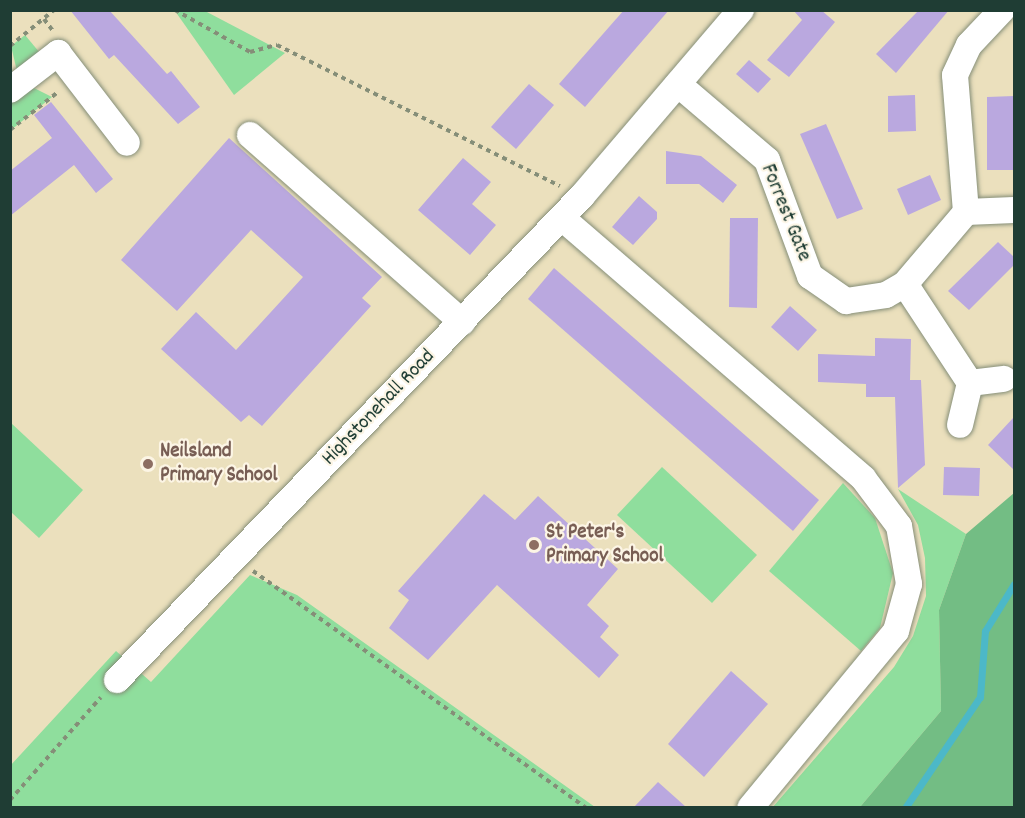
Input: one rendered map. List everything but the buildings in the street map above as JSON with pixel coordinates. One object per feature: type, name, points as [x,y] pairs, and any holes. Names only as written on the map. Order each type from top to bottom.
[{"type":"street","name":"Highstonehall Road","points":[[117,680],[562,218],[741,10]]},
{"type":"street","points":[[1002,10],[969,45],[955,75],[966,212],[1014,210]]},
{"type":"street","points":[[10,90],[58,53],[127,143]]},
{"type":"street","name":"Forrest Gate","points":[[678,84],[767,160],[810,276],[846,301],[886,295],[905,284],[966,212]]},
{"type":"street","points":[[250,135],[462,322]]},
{"type":"street","points":[[562,218],[862,478],[899,526],[909,584],[896,631],[750,807]]},
{"type":"street","points":[[905,284],[970,383],[960,425]]},
{"type":"street","points":[[970,383],[1005,379]]},
{"type":"path","points":[[10,46],[54,10]]},
{"type":"path","points":[[175,10],[250,52],[277,45],[582,196]]},
{"type":"path","points":[[235,559],[587,807]]},
{"type":"path","points":[[10,800],[117,680]]},
{"type":"green space","points":[[175,11],[205,11],[285,53],[234,95]]},
{"type":"green space","points":[[25,35],[40,53],[17,71],[11,46]]},
{"type":"green space","points":[[34,88],[52,97],[11,130],[11,103]]},
{"type":"green space","points":[[11,423],[83,490],[39,538],[11,512]]},
{"type":"green space","points":[[662,467],[757,555],[712,603],[617,515]]},
{"type":"green space","points":[[843,483],[875,518],[893,573],[880,628],[861,651],[769,571]]},
{"type":"green space","points":[[898,489],[966,534],[939,610],[941,711],[860,807],[772,808],[894,667],[913,636],[926,596],[925,558],[918,525]]},
{"type":"green space","points":[[1014,493],[1014,807],[860,807],[941,711],[939,610],[966,534]]},
{"type":"green space","points":[[250,575],[297,595],[595,807],[11,807],[10,766],[116,651],[151,682]]},
{"type":"waterway","points":[[905,808],[980,697],[985,631],[1014,584]]},
{"type":"place","name":"Neilsland Primary School","points":[[148,464]]},
{"type":"place","name":"St Peter's Primary School","points":[[534,545]]}]
